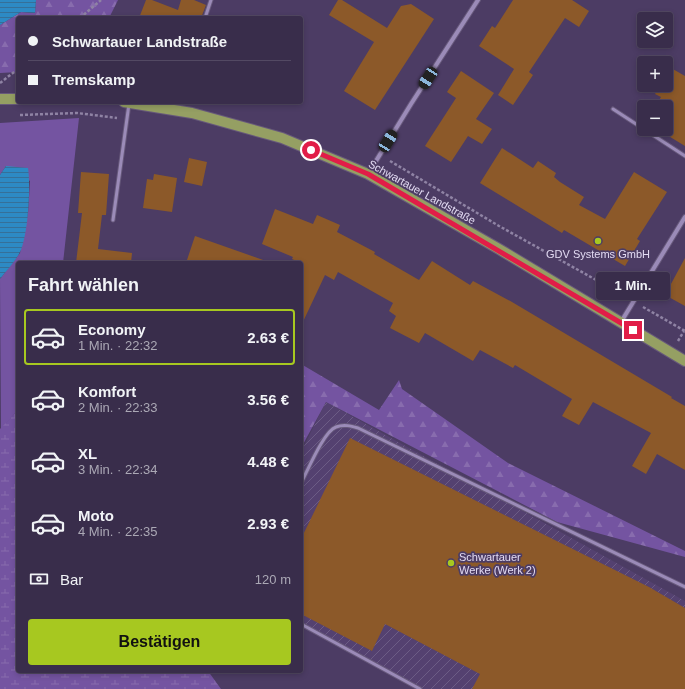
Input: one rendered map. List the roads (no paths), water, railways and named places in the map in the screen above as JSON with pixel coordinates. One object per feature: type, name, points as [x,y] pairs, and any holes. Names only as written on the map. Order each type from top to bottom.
[{"type":"main road","points":[[0,99],[16,99]]},
{"type":"main road","name":"Schwartauer Landstraße","points":[[152,104],[173,106],[282,138],[368,174],[499,249],[685,361]]},
{"type":"street","points":[[368,174],[478,0]]},
{"type":"street","points":[[621,322],[685,218]]},
{"type":"lane","points":[[206,16],[211,0]]},
{"type":"lane","points":[[113,220],[130,104]]},
{"type":"lane","points":[[612,109],[685,156]]},
{"type":"lane","points":[[303,479],[328,433],[335,427],[347,425],[358,428],[685,587]]},
{"type":"lane","points":[[303,625],[420,689]]},
{"type":"water","points":[[0,0],[36,0],[35,13],[21,12],[0,25]]},
{"type":"water","points":[[6,166],[28,168],[29,199],[27,225],[22,247],[17,257],[0,279],[0,175]]},
{"type":"place","name":"GDV Systems GmbH","points":[[598,241]]},
{"type":"place","name":"Schwartauer Werke (Werk 2)","points":[[451,563]]}]
